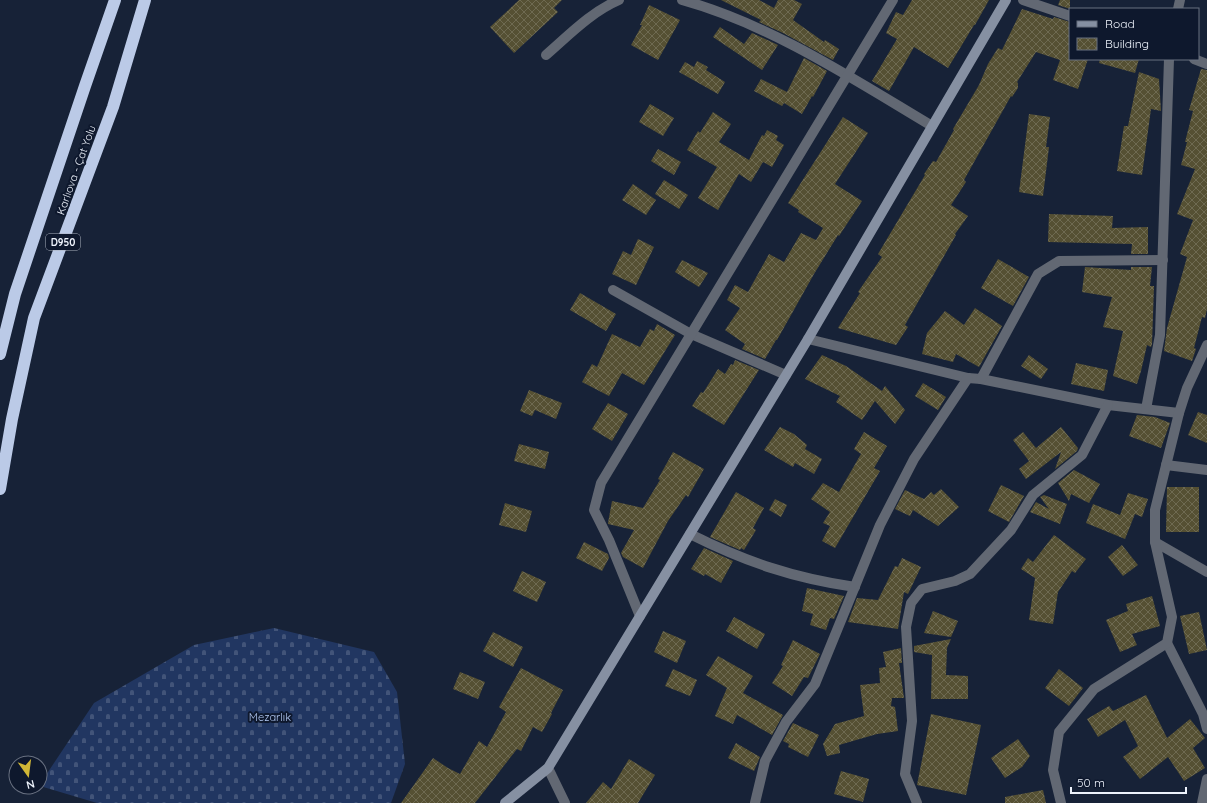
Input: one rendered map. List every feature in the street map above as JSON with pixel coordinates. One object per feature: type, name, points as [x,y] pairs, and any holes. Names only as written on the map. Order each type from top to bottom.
[{"type":"highway","name":"Karlıova - Çat Yolu","points":[[0,354],[15,294],[84,86],[115,0]]},
{"type":"highway","name":"Karlıova - Çat Yolu","points":[[0,489],[12,418],[34,318],[113,107],[145,0]]},
{"type":"street","points":[[546,55],[594,13],[606,5],[619,0]]},
{"type":"street","points":[[682,0],[723,13],[780,38],[847,75],[932,126]]},
{"type":"street","points":[[640,616],[609,540],[594,510],[601,483],[893,0]]},
{"type":"street","points":[[505,803],[548,768],[808,339],[1006,0]]},
{"type":"street","points":[[1023,0],[1069,16]]},
{"type":"street","points":[[1146,409],[1160,335],[1169,60]]},
{"type":"street","points":[[1197,60],[1207,64]]},
{"type":"street","points":[[980,379],[1038,274],[1059,261],[1163,260]]},
{"type":"street","points":[[613,290],[691,334],[786,375]]},
{"type":"street","points":[[808,339],[968,378],[980,379],[1108,405],[1179,413]]},
{"type":"street","points":[[1207,345],[1187,388],[1179,413],[1155,510],[1156,542],[1172,618],[1167,643],[1203,714],[1207,729]]},
{"type":"street","points":[[755,803],[765,761],[786,722],[815,684],[880,525],[914,459],[968,378]]},
{"type":"street","points":[[917,803],[905,774],[912,721],[906,627],[911,603],[922,590],[955,581],[970,574],[1011,530],[1033,495],[1082,455],[1108,405]]},
{"type":"street","points":[[1166,465],[1207,470]]},
{"type":"street","points":[[690,534],[750,562],[830,584],[855,587]]},
{"type":"street","points":[[1156,542],[1207,572]]},
{"type":"street","points":[[1061,803],[1053,770],[1059,732],[1094,689],[1167,643]]},
{"type":"street","points":[[548,768],[565,803]]},
{"type":"street","points":[[1202,803],[1207,779]]},
{"type":"green space","name":"Mezarlık","points":[[274,628],[374,652],[397,692],[405,764],[391,803],[97,803],[48,788],[48,772],[94,703],[194,645]]},
{"type":"building","points":[[519,0],[562,0],[554,8],[558,12],[514,53],[490,27]]},
{"type":"building","points":[[721,0],[759,0],[774,8],[778,0],[794,0],[802,4],[793,20],[824,42],[825,40],[839,49],[833,60],[759,22],[761,20]]},
{"type":"building","points":[[912,0],[989,0],[948,68],[914,47],[889,91],[872,81],[897,39],[886,33],[896,12],[903,15]]},
{"type":"building","points":[[1060,0],[1070,0],[1069,9],[1058,5]]},
{"type":"building","points":[[649,5],[680,20],[658,60],[631,45],[642,25],[640,25]]},
{"type":"building","points":[[1022,9],[1053,19],[1054,17],[1069,22],[1069,60],[1088,60],[1078,89],[1053,80],[1060,60],[1036,52],[1017,82],[1018,88],[1012,97],[1011,96],[964,180],[966,182],[951,205],[968,216],[955,234],[956,235],[905,325],[908,327],[896,345],[838,328],[860,293],[858,292],[882,257],[878,254],[925,175],[924,174],[933,161],[936,162],[954,130],[953,129],[979,85],[988,64],[998,48],[1002,50]]},
{"type":"building","points":[[720,27],[744,44],[752,33],[778,45],[762,70],[713,37]]},
{"type":"building","points":[[804,58],[827,71],[802,114],[784,103],[782,106],[754,91],[761,79],[787,92]]},
{"type":"building","points":[[1100,60],[1139,60],[1135,73],[1099,63]]},
{"type":"building","points":[[697,61],[708,67],[706,70],[725,82],[718,94],[679,72],[685,62],[694,67]]},
{"type":"building","points":[[1201,69],[1207,70],[1207,309],[1205,318],[1202,317],[1194,348],[1196,349],[1192,361],[1164,351],[1167,328],[1187,257],[1180,254],[1193,220],[1177,214],[1195,169],[1181,165],[1193,111],[1189,110]]},
{"type":"building","points":[[1139,72],[1159,79],[1161,111],[1151,109],[1142,175],[1117,171],[1124,126],[1128,126]]},
{"type":"building","points":[[650,104],[674,118],[663,136],[639,122]]},
{"type":"building","points":[[713,112],[731,124],[719,142],[749,160],[762,135],[764,136],[767,130],[778,136],[776,140],[784,145],[772,167],[763,162],[751,182],[739,174],[718,210],[698,198],[717,167],[687,150],[698,131],[700,133]]},
{"type":"building","points":[[1029,114],[1050,117],[1046,147],[1049,147],[1043,196],[1019,192]]},
{"type":"building","points":[[843,117],[868,133],[835,184],[862,201],[839,236],[838,235],[814,274],[765,359],[742,349],[745,344],[725,330],[740,308],[727,300],[735,285],[748,292],[769,254],[784,262],[801,233],[816,240],[823,228],[798,212],[799,210],[788,203]]},
{"type":"building","points":[[658,149],[681,162],[674,175],[651,161]]},
{"type":"building","points":[[664,180],[688,195],[679,209],[655,194]]},
{"type":"building","points":[[633,184],[656,200],[646,215],[622,200]]},
{"type":"building","points":[[1049,214],[1113,216],[1112,228],[1148,227],[1148,254],[1131,254],[1132,244],[1048,242]]},
{"type":"building","points":[[638,239],[654,247],[636,285],[612,274],[623,251],[631,255]]},
{"type":"building","points":[[998,259],[1029,277],[1013,306],[981,288]]},
{"type":"building","points":[[682,260],[708,273],[699,287],[675,272]]},
{"type":"building","points":[[1085,267],[1131,270],[1131,267],[1152,267],[1150,286],[1154,286],[1152,344],[1151,347],[1147,345],[1137,384],[1113,376],[1123,331],[1103,327],[1112,297],[1082,292]]},
{"type":"building","points":[[580,293],[616,314],[606,331],[570,310]]},
{"type":"building","points":[[975,308],[1002,326],[979,367],[956,354],[953,362],[922,354],[927,333],[945,311],[964,325]]},
{"type":"building","points":[[657,324],[675,335],[644,385],[622,373],[609,396],[582,382],[592,364],[597,367],[612,334],[640,347],[650,329],[654,331]]},
{"type":"building","points":[[822,355],[846,366],[882,391],[885,386],[905,410],[895,424],[875,401],[862,420],[836,402],[840,396],[805,379]]},
{"type":"building","points":[[1029,355],[1048,369],[1041,379],[1021,366]]},
{"type":"building","points":[[735,360],[759,370],[724,425],[692,406],[701,392],[703,393],[718,369],[725,374],[731,364],[733,365]]},
{"type":"building","points":[[1076,363],[1108,370],[1104,391],[1071,384]]},
{"type":"building","points":[[923,383],[946,397],[938,410],[915,396]]},
{"type":"building","points":[[529,390],[562,403],[556,419],[535,410],[532,416],[520,411]]},
{"type":"building","points":[[608,403],[628,414],[612,441],[592,429]]},
{"type":"building","points":[[1198,412],[1207,415],[1207,443],[1188,435]]},
{"type":"building","points":[[1137,415],[1155,417],[1170,423],[1161,448],[1129,436]]},
{"type":"building","points":[[780,427],[794,434],[807,445],[805,449],[822,459],[814,474],[795,463],[793,467],[764,450]]},
{"type":"building","points":[[1061,427],[1078,448],[1077,451],[1055,469],[1061,452],[1026,479],[1019,469],[1029,461],[1013,440],[1023,432],[1036,448]]},
{"type":"building","points":[[864,432],[887,446],[874,468],[880,471],[835,548],[822,541],[830,526],[823,523],[830,512],[811,499],[823,483],[839,492],[861,454],[854,449]]},
{"type":"building","points":[[519,444],[549,452],[545,469],[514,461]]},
{"type":"building","points":[[673,452],[704,469],[688,497],[686,495],[668,521],[643,568],[623,557],[621,553],[634,530],[608,524],[612,501],[643,508],[660,480],[658,479]]},
{"type":"building","points":[[1074,470],[1100,484],[1089,503],[1071,494],[1069,501],[1058,483]]},
{"type":"building","points":[[1001,485],[1024,496],[1009,522],[988,511]]},
{"type":"building","points":[[1167,487],[1199,487],[1199,532],[1166,532]]},
{"type":"building","points":[[941,489],[959,507],[938,526],[913,510],[910,516],[895,509],[905,490],[924,499],[931,492],[934,495]]},
{"type":"building","points":[[736,492],[764,508],[753,528],[756,530],[744,550],[741,548],[740,550],[710,537]]},
{"type":"building","points":[[1128,493],[1148,499],[1142,517],[1135,514],[1125,539],[1086,523],[1093,504],[1120,515]]},
{"type":"building","points":[[1044,495],[1067,504],[1060,524],[1030,512],[1036,502],[1049,509],[1040,497]]},
{"type":"building","points":[[775,499],[787,505],[781,517],[769,510]]},
{"type":"building","points":[[505,503],[532,511],[526,532],[499,525]]},
{"type":"building","points":[[1054,535],[1086,559],[1075,573],[1072,571],[1058,592],[1053,624],[1029,620],[1035,578],[1021,569],[1028,558],[1033,562]]},
{"type":"building","points":[[584,542],[608,554],[609,558],[602,571],[576,558]]},
{"type":"building","points":[[1122,545],[1138,565],[1123,576],[1108,557]]},
{"type":"building","points":[[704,548],[733,561],[721,583],[705,574],[704,576],[691,569]]},
{"type":"building","points":[[902,558],[921,567],[908,594],[904,592],[898,629],[848,622],[857,598],[878,600],[895,566],[898,567]]},
{"type":"building","points":[[522,571],[546,582],[537,602],[513,591]]},
{"type":"building","points":[[807,588],[844,596],[834,619],[830,618],[826,630],[810,625],[813,614],[802,611]]},
{"type":"building","points":[[1152,596],[1160,626],[1132,634],[1137,645],[1120,652],[1106,620],[1128,611],[1126,604]]},
{"type":"building","points":[[933,611],[958,621],[951,637],[924,633]]},
{"type":"building","points":[[1199,612],[1207,650],[1189,654],[1180,616]]},
{"type":"building","points":[[734,617],[765,634],[757,649],[726,631]]},
{"type":"building","points":[[663,631],[686,641],[677,663],[654,652]]},
{"type":"building","points":[[493,632],[523,647],[513,667],[483,651]]},
{"type":"building","points":[[951,639],[947,648],[946,675],[968,676],[968,699],[931,699],[932,655],[914,652],[914,646]]},
{"type":"building","points":[[793,640],[820,654],[808,678],[804,677],[792,696],[772,683],[783,666],[781,665]]},
{"type":"building","points":[[901,648],[902,663],[899,663],[904,698],[892,698],[891,706],[895,707],[898,731],[877,734],[839,745],[840,753],[827,756],[823,744],[835,724],[864,716],[860,685],[880,683],[879,668],[886,667],[883,652]]},
{"type":"building","points":[[718,656],[753,676],[743,693],[783,715],[772,735],[737,715],[733,724],[715,716],[727,688],[706,675]]},
{"type":"building","points":[[521,668],[563,690],[542,732],[533,727],[521,751],[517,749],[475,803],[401,803],[433,758],[460,774],[479,741],[487,747],[506,712],[499,707]]},
{"type":"building","points":[[673,669],[697,680],[690,696],[665,686]]},
{"type":"building","points":[[1059,669],[1083,688],[1069,706],[1045,688]]},
{"type":"building","points":[[460,672],[485,682],[478,699],[453,689]]},
{"type":"building","points":[[1146,695],[1167,738],[1190,719],[1205,738],[1193,748],[1205,768],[1184,781],[1168,757],[1140,779],[1123,757],[1138,746],[1125,720],[1098,737],[1087,719],[1109,706],[1113,711]]},
{"type":"building","points":[[931,714],[981,725],[966,795],[917,785]]},
{"type":"building","points":[[793,723],[819,735],[808,757],[788,747],[789,744],[783,741]]},
{"type":"building","points":[[1018,739],[1030,756],[1022,767],[1005,778],[991,758]]},
{"type":"building","points":[[736,743],[760,757],[754,771],[728,758]]},
{"type":"building","points":[[629,759],[655,775],[638,803],[586,803],[603,782],[611,789]]},
{"type":"building","points":[[841,771],[869,779],[863,802],[834,794]]},
{"type":"building","points":[[1043,790],[1046,803],[1005,803],[1005,797]]}]
